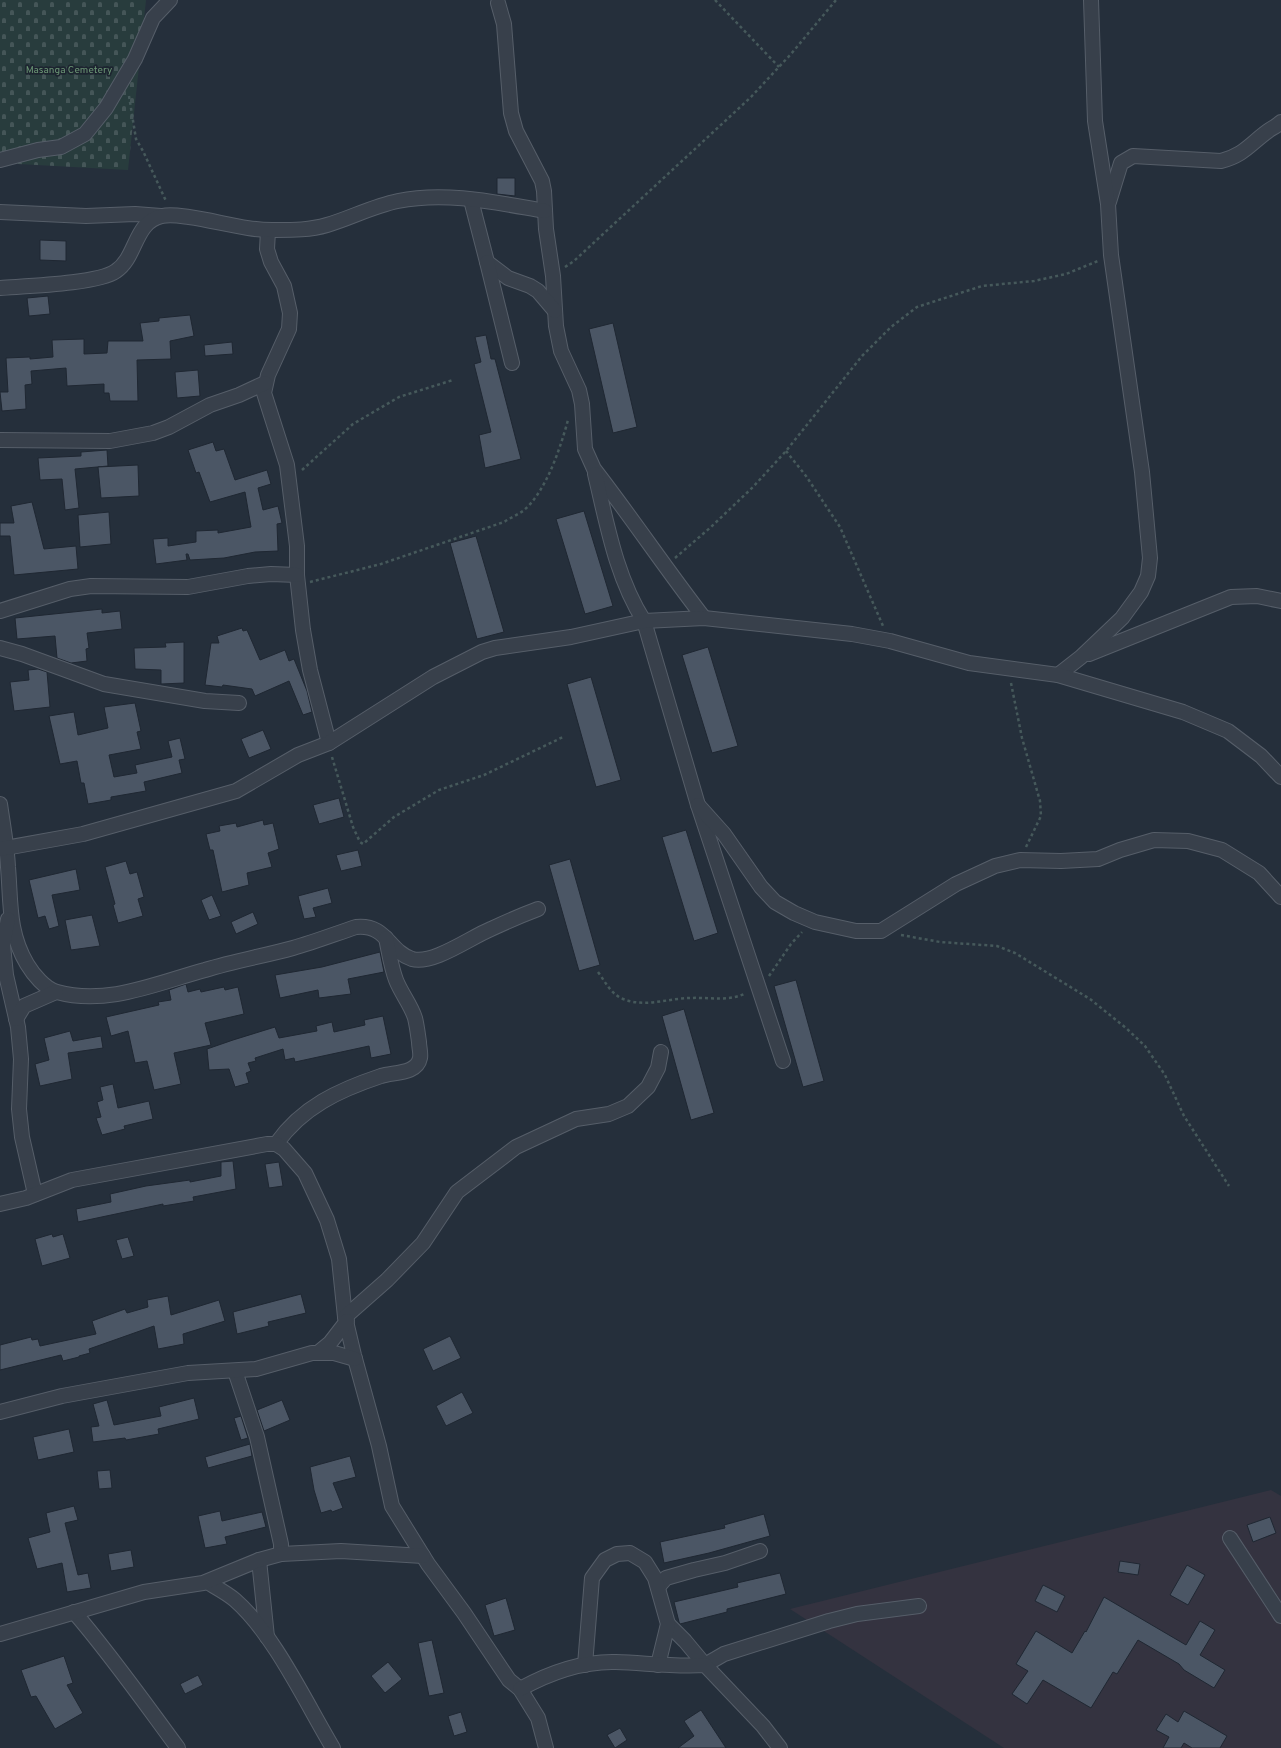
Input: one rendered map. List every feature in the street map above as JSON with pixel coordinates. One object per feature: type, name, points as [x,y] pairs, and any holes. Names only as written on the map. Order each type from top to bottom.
[{"type":"street","points":[[1058,675],[1081,657],[1122,618],[1141,592],[1148,576],[1150,558],[1142,472],[1111,255],[1108,204],[1095,121],[1091,0]]},
{"type":"street","points":[[0,160],[38,150],[61,147],[77,139],[90,129],[106,108],[135,59],[153,18],[166,1]]},
{"type":"street","points":[[498,3],[504,24],[511,113],[516,131],[542,181],[544,191],[546,229],[553,276],[555,311],[561,351],[576,385],[582,404],[585,449],[594,469],[606,519],[624,582],[633,603],[644,620],[698,805],[783,1061]]},
{"type":"street","points":[[1108,204],[1120,163],[1132,156],[1221,161],[1231,158],[1244,151],[1267,131],[1281,122]]},
{"type":"street","points":[[0,212],[86,216],[135,214],[167,216],[268,231],[304,230],[327,225],[371,208],[399,200],[430,198],[471,200],[545,211]]},
{"type":"street","points":[[471,200],[512,363]]},
{"type":"street","points":[[0,288],[81,281],[102,277],[115,272],[130,258],[142,228],[152,220],[167,216]]},
{"type":"street","points":[[268,231],[267,249],[284,286],[290,313],[289,329],[265,383],[264,393],[287,465],[297,546],[298,580],[310,670],[329,743]]},
{"type":"street","points":[[487,262],[508,278],[530,286],[538,291],[555,311]]},
{"type":"street","points":[[0,440],[110,441],[153,433],[169,427],[210,405],[265,383]]},
{"type":"street","points":[[594,469],[645,537],[664,567],[704,618]]},
{"type":"street","points":[[0,611],[70,589],[91,586],[188,587],[248,576],[271,574],[298,580]]},
{"type":"street","points":[[1081,657],[1231,597],[1257,596],[1281,601]]},
{"type":"street","points":[[4,848],[83,834],[236,791],[298,755],[329,743],[434,677],[482,652],[495,648],[571,637],[644,620],[704,618],[783,625],[890,641],[969,663],[1058,675],[1183,712],[1228,731],[1261,756],[1281,777]]},
{"type":"street","points":[[0,648],[22,654],[104,684],[205,701],[239,703]]},
{"type":"street","points":[[0,804],[9,909],[14,935],[27,964],[40,981],[56,992],[94,996],[123,993],[157,985],[238,960],[292,948],[356,927],[365,926],[374,929],[386,938],[401,954],[412,959],[423,960],[450,950],[489,929],[538,909]]},
{"type":"street","points":[[698,805],[724,834],[775,902],[794,914],[815,922],[856,931],[882,931],[956,884],[995,866],[1020,860],[1061,862],[1098,859],[1120,850],[1154,840],[1188,841],[1222,850],[1259,873],[1281,897]]},
{"type":"street","points":[[9,909],[3,945],[6,975],[16,1019],[20,1059],[19,1109],[22,1137],[35,1194]]},
{"type":"street","points":[[276,1144],[287,1129],[300,1116],[325,1100],[355,1085],[383,1075],[412,1069],[417,1065],[420,1058],[420,1050],[415,1018],[396,980],[386,938]]},
{"type":"street","points":[[16,1019],[24,1006],[56,992]]},
{"type":"street","points":[[319,1352],[330,1343],[346,1319],[423,1243],[457,1192],[516,1147],[576,1119],[609,1114],[628,1106],[648,1087],[658,1068],[661,1052]]},
{"type":"street","points":[[0,1204],[35,1194],[72,1180],[262,1145],[276,1144],[284,1148],[305,1173],[327,1220],[339,1259],[346,1319],[355,1359],[379,1446],[392,1506],[423,1556],[509,1680],[520,1690],[538,1718],[546,1748]]},
{"type":"street","points":[[0,1412],[62,1396],[188,1373],[256,1369],[319,1352],[334,1353],[355,1359]]},
{"type":"street","points":[[235,1371],[259,1444],[281,1544],[281,1554]]},
{"type":"street","points":[[1230,1538],[1281,1616]]},
{"type":"street","points":[[0,1634],[144,1592],[208,1582],[259,1560],[281,1554],[341,1551],[423,1556]]},
{"type":"street","points":[[658,1587],[666,1578],[725,1563],[760,1551]]},
{"type":"street","points":[[586,1665],[592,1578],[605,1560],[617,1554],[630,1553],[645,1562],[656,1578],[668,1624],[658,1665]]},
{"type":"street","points":[[259,1560],[267,1638]]},
{"type":"street","points":[[208,1582],[235,1600],[253,1618],[279,1655],[333,1748]]},
{"type":"street","points":[[520,1690],[540,1678],[586,1665],[615,1662],[658,1665],[704,1665],[724,1654],[857,1614],[919,1606]]},
{"type":"street","points":[[74,1612],[102,1644],[132,1688],[178,1748]]},
{"type":"street","points":[[668,1624],[685,1641],[704,1665],[763,1726],[780,1748]]},
{"type":"path","points":[[715,0],[779,66]]},
{"type":"path","points":[[553,276],[574,261],[751,98],[836,0]]},
{"type":"path","points":[[127,72],[136,139],[143,151],[167,216]]},
{"type":"path","points":[[664,567],[716,522],[786,451],[862,356],[891,327],[917,307],[982,286],[1034,281],[1066,274],[1111,255]]},
{"type":"path","points":[[290,483],[308,463],[353,424],[399,398],[452,380]]},
{"type":"path","points":[[298,580],[381,564],[504,522],[522,511],[534,499],[546,479],[561,445],[569,418]]},
{"type":"path","points":[[786,451],[806,476],[840,527],[890,641]]},
{"type":"path","points":[[1008,669],[1022,738],[1040,801],[1039,823],[1020,860]]},
{"type":"path","points":[[329,743],[353,827],[360,842],[363,844],[394,817],[439,790],[484,775],[563,737]]},
{"type":"path","points":[[598,972],[612,993],[624,1000],[666,1002],[690,998],[719,999],[738,997],[759,988],[800,933],[815,922]]},
{"type":"path","points":[[882,931],[940,942],[997,946],[1015,953],[1090,1000],[1126,1028],[1145,1046],[1164,1075],[1184,1116],[1229,1186]]},
{"type":"shaded area","points":[[1271,1490],[1281,1496],[1281,1748],[1004,1748],[790,1609]]},
{"type":"green space","name":"Masanga Cemetery","points":[[0,0],[146,0],[128,170],[0,163]]},
{"type":"building","points":[[497,178],[515,178],[515,196],[497,194]]},
{"type":"building","points":[[40,240],[66,241],[66,261],[40,260]]},
{"type":"building","points":[[48,296],[50,314],[29,316],[27,298]]},
{"type":"building","points":[[190,315],[194,336],[170,341],[171,359],[137,360],[138,401],[110,401],[109,393],[104,393],[104,384],[67,386],[66,368],[31,371],[32,384],[25,385],[26,409],[2,411],[0,392],[8,392],[6,358],[30,357],[30,359],[53,357],[52,340],[84,339],[84,354],[107,353],[108,341],[143,341],[140,323],[159,321],[159,318]]},
{"type":"building","points":[[613,323],[637,427],[613,433],[589,329]]},
{"type":"building","points":[[486,335],[491,359],[495,359],[521,459],[485,468],[479,435],[491,432],[474,364],[481,362],[475,337]]},
{"type":"building","points":[[232,342],[233,354],[205,356],[204,345]]},
{"type":"building","points":[[198,370],[200,396],[177,398],[175,372]]},
{"type":"building","points":[[213,442],[216,451],[224,449],[235,480],[267,470],[271,484],[258,488],[263,510],[278,506],[282,523],[277,524],[278,551],[255,552],[224,558],[190,560],[188,554],[186,554],[187,560],[156,564],[153,539],[168,538],[168,546],[196,542],[196,531],[218,530],[218,533],[251,527],[245,492],[210,502],[199,472],[196,473],[188,450]]},
{"type":"building","points":[[107,450],[108,466],[75,469],[79,508],[65,510],[62,479],[40,480],[38,458],[81,456],[81,452]]},
{"type":"building","points":[[138,465],[139,496],[101,498],[98,467]]},
{"type":"building","points":[[32,502],[44,549],[76,546],[78,569],[14,575],[10,536],[0,536],[0,523],[14,523],[11,506]]},
{"type":"building","points":[[584,511],[613,606],[585,614],[556,519]]},
{"type":"building","points":[[109,512],[111,544],[80,547],[78,515]]},
{"type":"building","points":[[476,536],[504,632],[477,639],[450,543]]},
{"type":"building","points":[[102,609],[102,613],[120,611],[122,629],[87,633],[89,648],[86,649],[87,661],[71,663],[57,658],[55,636],[17,639],[15,618]]},
{"type":"building","points":[[242,628],[243,631],[247,630],[260,660],[285,650],[289,661],[294,659],[307,691],[312,712],[303,715],[289,681],[255,696],[252,689],[223,685],[222,687],[205,685],[211,643],[219,643],[217,636]]},
{"type":"building","points":[[184,642],[184,683],[161,684],[161,670],[135,669],[134,648],[166,647],[165,643]]},
{"type":"building","points":[[708,647],[738,746],[712,753],[682,655]]},
{"type":"building","points":[[38,669],[47,672],[50,707],[14,711],[10,682],[29,680],[28,670]]},
{"type":"building","points":[[591,677],[621,780],[596,787],[567,684]]},
{"type":"building","points":[[135,703],[141,731],[137,732],[141,749],[109,755],[114,777],[137,773],[135,765],[172,757],[168,741],[180,738],[185,759],[179,760],[182,773],[144,782],[146,791],[111,797],[111,800],[88,804],[84,783],[81,783],[77,761],[60,764],[49,716],[74,712],[78,735],[108,728],[104,707]]},
{"type":"building","points":[[263,730],[271,749],[249,758],[241,739]]},
{"type":"building","points":[[339,798],[344,817],[319,824],[313,805]]},
{"type":"building","points":[[263,820],[264,825],[273,823],[279,849],[268,853],[272,867],[247,873],[249,885],[222,892],[213,850],[210,850],[206,834],[220,831],[219,826],[236,823],[237,827]]},
{"type":"building","points":[[686,830],[718,933],[694,941],[662,837]]},
{"type":"building","points":[[358,850],[362,866],[341,871],[336,855]]},
{"type":"building","points":[[570,859],[600,965],[579,971],[549,865]]},
{"type":"building","points":[[126,861],[130,874],[137,872],[144,897],[138,899],[143,916],[118,923],[113,905],[115,904],[105,867]]},
{"type":"building","points":[[76,869],[80,890],[52,895],[59,926],[49,929],[45,916],[38,918],[29,880]]},
{"type":"building","points":[[328,888],[332,903],[313,908],[316,917],[304,919],[298,896]]},
{"type":"building","points":[[212,895],[221,916],[209,920],[201,900]]},
{"type":"building","points":[[253,912],[258,924],[236,934],[231,922]]},
{"type":"building","points":[[92,915],[100,946],[71,950],[65,920]]},
{"type":"building","points":[[380,952],[384,972],[348,979],[351,994],[319,998],[318,990],[280,998],[275,975],[322,967]]},
{"type":"building","points":[[796,980],[824,1081],[803,1087],[774,986]]},
{"type":"building","points":[[186,984],[188,992],[200,989],[201,992],[224,987],[225,990],[238,987],[244,1014],[205,1023],[211,1045],[174,1053],[181,1084],[154,1090],[147,1061],[135,1063],[128,1031],[111,1036],[106,1017],[159,1005],[158,1002],[171,1000],[169,990]]},
{"type":"building","points":[[684,1009],[714,1113],[691,1120],[662,1016]]},
{"type":"building","points":[[383,1016],[391,1054],[371,1058],[369,1046],[295,1062],[294,1058],[285,1060],[283,1049],[255,1058],[256,1061],[248,1063],[251,1071],[246,1073],[249,1083],[235,1087],[229,1069],[209,1070],[207,1049],[233,1040],[275,1027],[279,1038],[317,1031],[316,1026],[332,1022],[334,1032],[365,1025],[364,1020]]},
{"type":"building","points":[[70,1031],[73,1041],[101,1036],[103,1048],[68,1053],[72,1079],[40,1086],[35,1064],[49,1060],[44,1038]]},
{"type":"building","points":[[113,1084],[118,1108],[149,1101],[153,1119],[124,1126],[125,1129],[102,1135],[96,1118],[101,1117],[97,1102],[103,1100],[100,1087]]},
{"type":"building","points":[[233,1161],[236,1189],[193,1197],[194,1201],[163,1206],[163,1204],[78,1222],[76,1209],[111,1202],[110,1194],[146,1186],[190,1180],[190,1182],[221,1176],[221,1162]]},
{"type":"building","points":[[279,1162],[283,1186],[269,1188],[265,1164]]},
{"type":"building","points":[[52,1234],[53,1237],[63,1234],[70,1258],[42,1266],[35,1239]]},
{"type":"building","points":[[128,1237],[134,1256],[122,1259],[116,1240]]},
{"type":"building","points":[[301,1294],[306,1313],[268,1322],[269,1326],[237,1334],[233,1312]]},
{"type":"building","points":[[168,1296],[171,1315],[219,1300],[225,1321],[183,1334],[184,1344],[158,1349],[154,1326],[89,1349],[90,1353],[79,1357],[63,1361],[61,1355],[0,1370],[0,1345],[31,1337],[32,1340],[38,1339],[40,1346],[96,1334],[92,1321],[125,1309],[127,1313],[148,1307],[147,1300]]},
{"type":"building","points":[[450,1336],[461,1358],[433,1371],[423,1349]]},
{"type":"building","points":[[462,1392],[473,1413],[446,1426],[436,1406]]},
{"type":"building","points":[[194,1398],[199,1419],[158,1429],[159,1434],[126,1440],[125,1438],[93,1442],[91,1427],[99,1426],[93,1404],[107,1400],[114,1425],[161,1416],[159,1407]]},
{"type":"building","points":[[282,1400],[290,1420],[264,1431],[257,1410]]},
{"type":"building","points":[[241,1416],[248,1438],[241,1440],[234,1418]]},
{"type":"building","points":[[69,1429],[74,1452],[38,1460],[33,1437]]},
{"type":"building","points":[[250,1444],[252,1456],[208,1468],[205,1457]]},
{"type":"building","points":[[350,1456],[356,1477],[333,1483],[343,1508],[332,1512],[331,1510],[321,1513],[314,1490],[310,1467]]},
{"type":"building","points":[[110,1470],[112,1488],[99,1489],[97,1471]]},
{"type":"building","points":[[74,1506],[78,1520],[65,1523],[78,1575],[88,1573],[91,1588],[67,1592],[62,1563],[37,1569],[28,1538],[50,1532],[46,1513]]},
{"type":"building","points":[[220,1511],[222,1521],[262,1512],[266,1527],[225,1537],[227,1544],[205,1548],[198,1516]]},
{"type":"building","points":[[764,1514],[770,1536],[709,1553],[664,1563],[660,1542],[725,1528],[724,1525]]},
{"type":"building","points":[[1270,1517],[1276,1533],[1253,1542],[1247,1525]]},
{"type":"building","points":[[131,1550],[134,1567],[111,1571],[108,1554]]},
{"type":"building","points":[[1120,1561],[1140,1564],[1138,1575],[1118,1572]]},
{"type":"building","points":[[1187,1565],[1205,1575],[1188,1605],[1170,1595]]},
{"type":"building","points":[[780,1573],[786,1594],[727,1609],[727,1612],[680,1624],[679,1622],[674,1602],[738,1587],[737,1583]]},
{"type":"building","points":[[1043,1585],[1065,1596],[1057,1612],[1035,1601]]},
{"type":"building","points":[[1104,1597],[1186,1645],[1200,1621],[1215,1630],[1200,1655],[1225,1670],[1214,1688],[1184,1670],[1179,1664],[1138,1640],[1117,1674],[1113,1672],[1091,1708],[1043,1680],[1027,1704],[1012,1694],[1028,1671],[1016,1664],[1036,1631],[1072,1653],[1085,1631],[1086,1632]]},
{"type":"building","points":[[506,1598],[515,1630],[494,1636],[485,1605]]},
{"type":"building","points":[[432,1640],[444,1693],[429,1696],[418,1643]]},
{"type":"building","points":[[64,1656],[73,1683],[67,1685],[83,1713],[55,1729],[36,1696],[31,1697],[21,1670]]},
{"type":"building","points":[[388,1662],[402,1679],[385,1693],[371,1676]]},
{"type":"building","points":[[198,1675],[203,1685],[185,1694],[180,1684]]},
{"type":"building","points":[[701,1710],[726,1748],[678,1748],[694,1736],[684,1721]]},
{"type":"building","points":[[1184,1711],[1227,1736],[1220,1748],[1192,1748],[1184,1743],[1181,1748],[1163,1748],[1169,1737],[1156,1730],[1166,1714],[1178,1722]]},
{"type":"building","points":[[461,1712],[467,1732],[454,1736],[448,1716]]},
{"type":"building","points":[[620,1728],[627,1740],[615,1748],[607,1735]]}]
